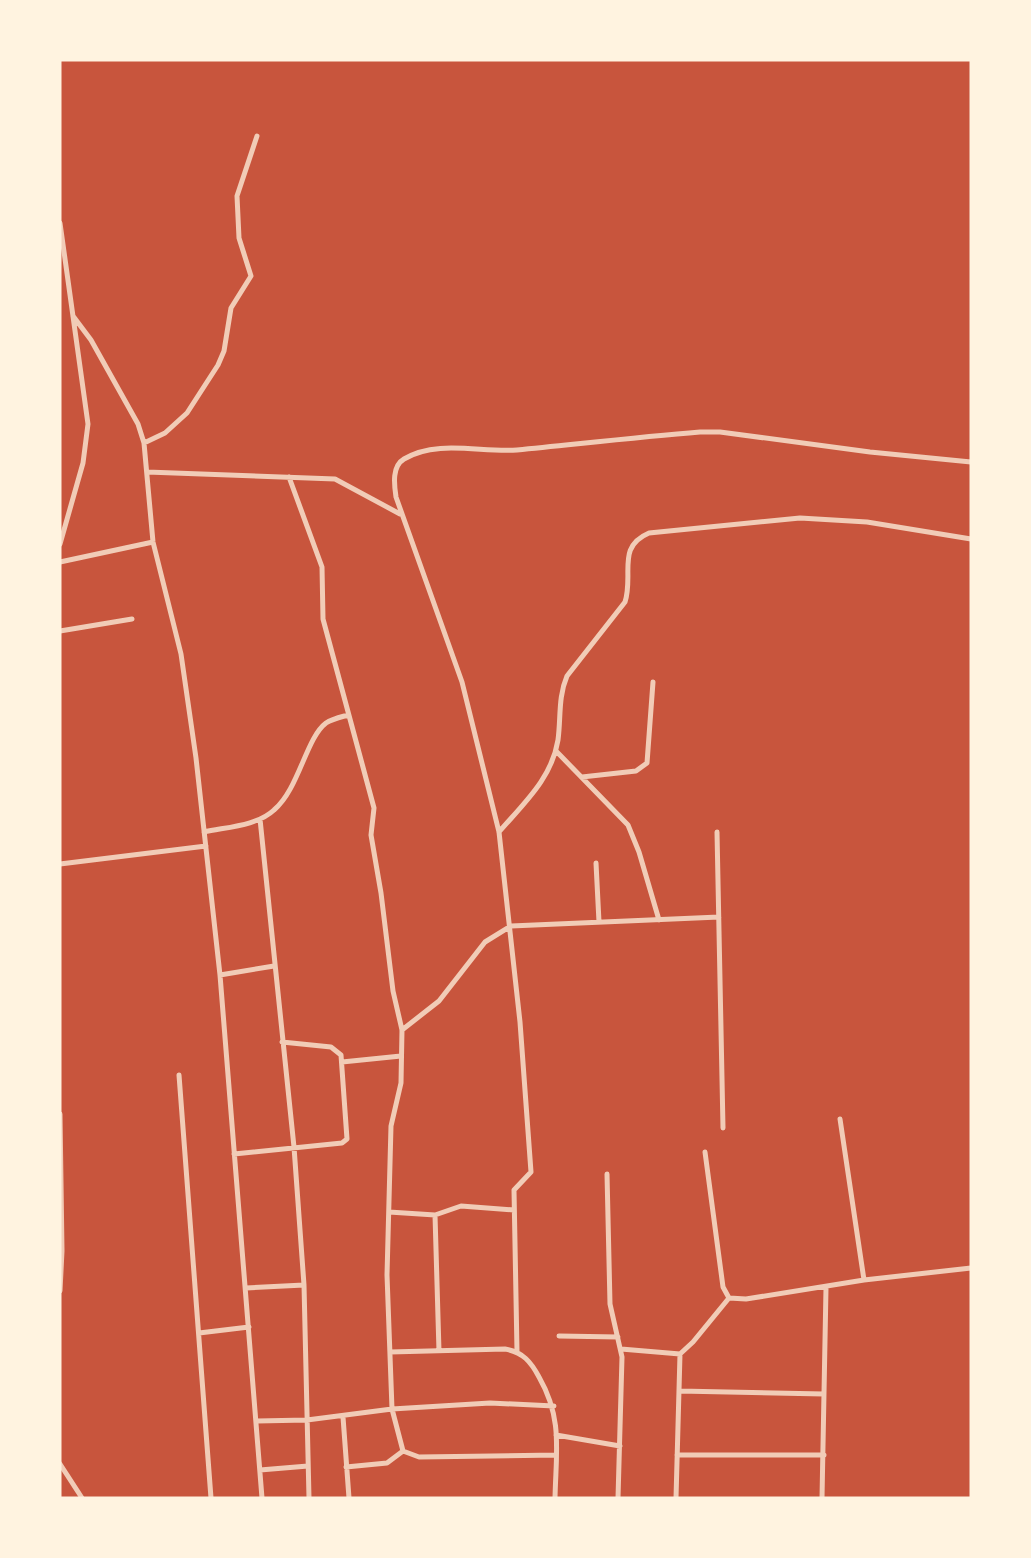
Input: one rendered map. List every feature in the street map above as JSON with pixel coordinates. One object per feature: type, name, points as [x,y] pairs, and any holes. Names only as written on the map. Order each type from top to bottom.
[{"type":"street","points":[[144,443],[165,433],[187,413],[224,351],[231,308],[251,276],[239,238],[237,196],[257,136]]},
{"type":"street","points":[[60,222],[88,424],[83,463],[60,544]]},
{"type":"street","points":[[73,316],[130,408],[144,443],[153,542],[181,654],[220,975],[262,1498]]},
{"type":"street","points":[[517,1351],[514,1210],[516,1186],[531,1172],[511,926],[500,832],[462,682],[401,514],[394,484],[398,465],[407,457],[444,448],[515,450],[720,432],[971,462]]},
{"type":"street","points":[[147,472],[334,479],[346,483],[401,514]]},
{"type":"street","points":[[289,477],[322,567],[323,619],[374,808],[371,835],[381,893],[393,991],[402,1030],[400,1091],[391,1126],[389,1212],[392,1409],[403,1451]]},
{"type":"street","points":[[500,832],[542,782],[556,751],[562,687],[567,676],[625,602],[628,591],[629,549],[639,537],[649,533],[800,518],[867,522],[971,539]]},
{"type":"street","points":[[60,562],[153,542]]},
{"type":"street","points":[[60,631],[132,619]]},
{"type":"street","points":[[582,777],[636,771],[647,763],[653,682]]},
{"type":"street","points":[[204,832],[260,819],[285,800],[321,729],[332,720],[348,715]]},
{"type":"street","points":[[556,751],[628,825],[639,852],[659,920]]},
{"type":"street","points":[[260,819],[294,1147],[304,1285],[309,1498]]},
{"type":"street","points":[[717,832],[723,1128]]},
{"type":"street","points":[[60,864],[206,846]]},
{"type":"street","points":[[596,863],[599,922]]},
{"type":"street","points":[[402,1030],[439,1001],[485,942],[511,926],[719,917]]},
{"type":"street","points":[[220,975],[274,966]]},
{"type":"street","points":[[234,1154],[342,1143],[347,1139],[341,1054],[331,1047],[282,1042]]},
{"type":"street","points":[[342,1062],[401,1056]]},
{"type":"street","points":[[179,1075],[211,1498]]},
{"type":"street","points":[[60,1114],[62,1251],[60,1291]]},
{"type":"street","points":[[840,1119],[864,1280]]},
{"type":"street","points":[[705,1152],[723,1287],[729,1298],[736,1300],[826,1288],[864,1280],[971,1268]]},
{"type":"street","points":[[607,1173],[610,1304],[621,1349],[618,1498]]},
{"type":"street","points":[[389,1212],[435,1215],[461,1206],[514,1210]]},
{"type":"street","points":[[435,1215],[440,1351]]},
{"type":"street","points":[[246,1288],[304,1285]]},
{"type":"street","points":[[822,1498],[826,1288]]},
{"type":"street","points":[[676,1498],[680,1354],[693,1342],[729,1298]]},
{"type":"street","points":[[200,1334],[249,1327]]},
{"type":"street","points":[[559,1336],[618,1337]]},
{"type":"street","points":[[621,1349],[680,1354]]},
{"type":"street","points":[[390,1352],[517,1351],[533,1366],[554,1406],[555,1498]]},
{"type":"street","points":[[679,1391],[824,1394]]},
{"type":"street","points":[[257,1421],[307,1420],[392,1409],[490,1404],[554,1406]]},
{"type":"street","points":[[343,1417],[349,1498]]},
{"type":"street","points":[[556,1436],[620,1446]]},
{"type":"street","points":[[403,1451],[419,1457],[556,1455]]},
{"type":"street","points":[[346,1467],[387,1462],[403,1451]]},
{"type":"street","points":[[677,1455],[824,1455]]},
{"type":"street","points":[[60,1464],[62,1477],[82,1498]]},
{"type":"street","points":[[261,1470],[308,1466]]}]
